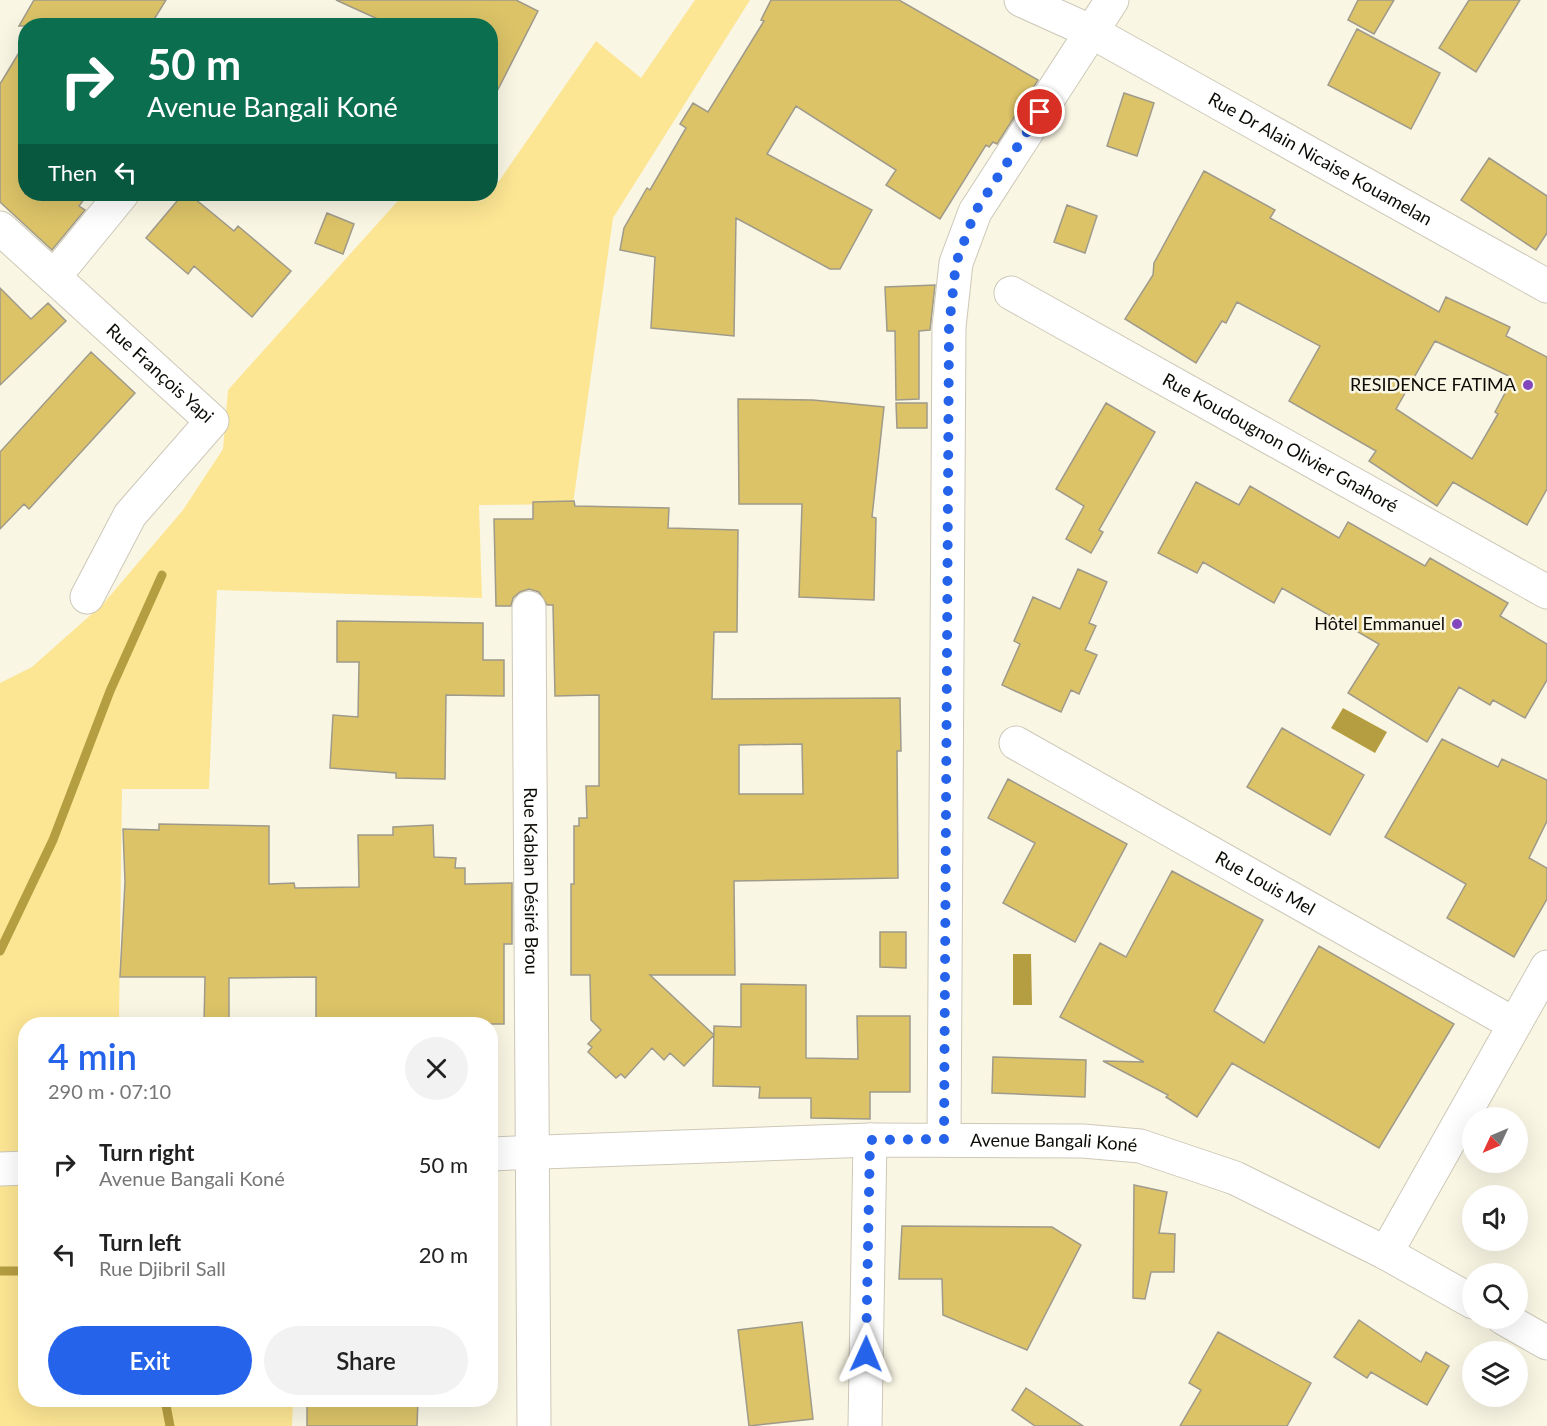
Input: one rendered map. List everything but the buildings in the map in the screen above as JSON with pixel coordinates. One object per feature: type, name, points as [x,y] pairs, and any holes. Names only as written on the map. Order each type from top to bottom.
[{"type":"street","name":"Rue Dr Alain Nicaise Kouamelan","points":[[1021,0],[1092,32],[1547,286]]},
{"type":"street","points":[[944,1139],[949,327],[956,263],[975,212],[1112,0]]},
{"type":"street","points":[[54,277],[116,201]]},
{"type":"street","name":"Rue François Yapi","points":[[0,228],[212,421],[130,515],[87,597]]},
{"type":"street","name":"Rue Koudougnon Olivier Gnahoré","points":[[1011,293],[1547,592]]},
{"type":"street","name":"Rue Kablan Désiré Brou","points":[[529,608],[534,1426]]},
{"type":"street","name":"Rue Louis Mel","points":[[1016,743],[1514,1024]]},
{"type":"street","points":[[1386,1253],[1547,967]]},
{"type":"street","name":"Avenue Bangali Koné","points":[[498,1154],[944,1139],[1083,1141],[1140,1146],[1234,1178],[1386,1253],[1462,1296]]},
{"type":"street","points":[[865,1426],[870,1140]]},
{"type":"street","points":[[0,1169],[18,1168]]},
{"type":"street","points":[[1522,1329],[1547,1343]]},
{"type":"shaded area","points":[[695,0],[750,0],[613,218],[573,504],[479,505],[482,598],[217,590],[209,789],[122,789],[119,1017],[18,1017],[18,1407],[293,1407],[292,1426],[0,1426],[0,683],[32,667],[103,604],[183,510],[223,449],[228,390],[398,201],[498,201],[498,182],[596,41],[641,78]]},
{"type":"shaded area","points":[[1343,708],[1387,732],[1375,753],[1331,728]]},
{"type":"shaded area","points":[[1013,954],[1031,954],[1032,1005],[1013,1005]]},
{"type":"waterway","points":[[0,951],[53,840],[110,691],[162,575]]},
{"type":"waterway","points":[[0,1271],[18,1271]]},
{"type":"waterway","points":[[166,1407],[170,1426]]},
{"type":"place","name":"RESIDENCE FATIMA","points":[[1528,385]]},
{"type":"place","name":"Hôtel Emmanuel","points":[[1457,624]]},
{"type":"route","points":[[866,1354],[870,1140],[944,1139],[949,327],[956,263],[975,212],[1040,112]]}]
